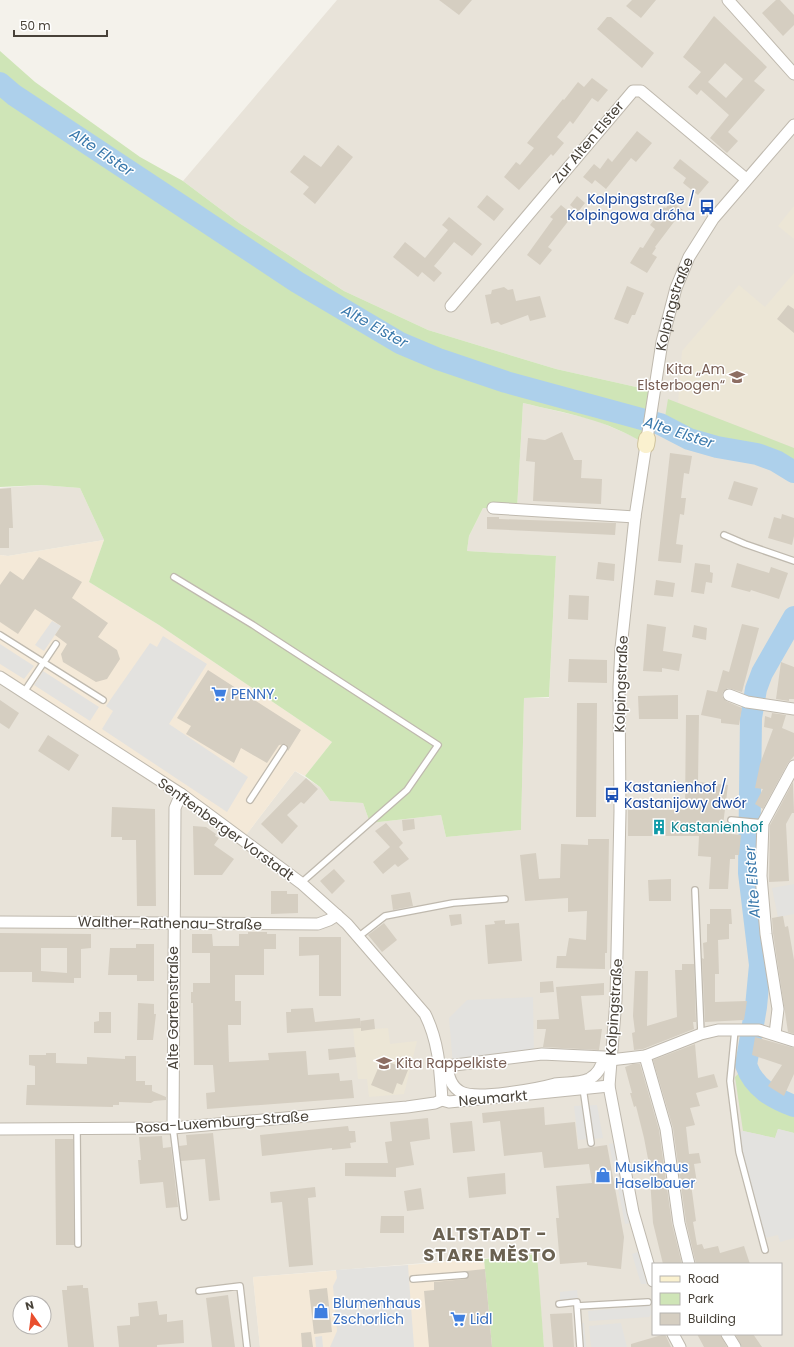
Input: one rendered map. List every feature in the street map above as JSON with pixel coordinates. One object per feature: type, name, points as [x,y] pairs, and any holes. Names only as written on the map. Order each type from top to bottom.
[{"type":"street","points":[[728,0],[794,74]]},
{"type":"street","name":"Zur Alten Elster","points":[[451,306],[633,91],[641,91],[746,179]]},
{"type":"street","name":"Kolpingstraße","points":[[652,1278],[633,1212],[609,1086],[616,1000],[618,944],[619,687],[621,648],[635,517],[662,342],[676,288],[689,256],[713,219],[794,125]]},
{"type":"street","points":[[493,508],[635,517]]},
{"type":"street","name":"Senftenberger Vorstadt","points":[[0,677],[182,794],[301,883],[337,915],[358,937],[425,1014]]},
{"type":"street","points":[[729,695],[747,702],[794,709]]},
{"type":"street","points":[[775,1034],[778,1009],[766,934],[761,876],[760,823],[794,766]]},
{"type":"street","name":"Alte Gartenstraße","points":[[173,1128],[174,808],[182,794]]},
{"type":"street","name":"Walther-Rathenau-Straße","points":[[0,922],[318,924],[337,915]]},
{"type":"street","name":"Neumarkt","points":[[425,1014],[433,1030],[437,1046],[442,1100],[449,1102],[609,1086]]},
{"type":"street","points":[[610,1060],[645,1056],[701,1034],[718,1030],[759,1030],[794,1040]]},
{"type":"street","points":[[542,1054],[599,1056],[604,1057],[602,1066],[590,1078],[581,1082],[556,1084],[543,1088],[477,1095],[461,1092],[455,1088],[449,1077],[447,1066],[542,1054]]},
{"type":"street","points":[[645,1056],[666,1129],[679,1222],[689,1263]]},
{"type":"street","name":"Rosa-Luxemburg-Straße","points":[[0,1129],[173,1128],[407,1107],[435,1104],[442,1100]]},
{"type":"street","points":[[674,1335],[680,1347]]},
{"type":"street","points":[[728,1335],[736,1347]]},
{"type":"lane","points":[[724,534],[745,544],[794,560]]},
{"type":"lane","points":[[174,577],[438,744],[407,790],[301,883]]},
{"type":"lane","points":[[0,635],[103,700]]},
{"type":"lane","points":[[24,692],[56,644]]},
{"type":"lane","points":[[250,800],[284,748]]},
{"type":"lane","points":[[730,820],[760,823]]},
{"type":"lane","points":[[695,890],[701,1034]]},
{"type":"lane","points":[[358,937],[385,916],[453,904],[505,899]]},
{"type":"lane","points":[[738,1030],[730,1081],[739,1152],[765,1250]]},
{"type":"lane","points":[[583,1088],[591,1143]]},
{"type":"lane","points":[[173,1128],[184,1217]]},
{"type":"lane","points":[[77,1129],[78,1244]]},
{"type":"lane","points":[[413,1279],[465,1275]]},
{"type":"lane","points":[[199,1291],[240,1286],[247,1347]]},
{"type":"lane","points":[[559,1304],[577,1302],[580,1347]]},
{"type":"lane","points":[[577,1306],[648,1302]]},
{"type":"shaded area","points":[[337,0],[794,0],[794,123],[688,256],[654,391],[556,369],[428,330],[344,291],[239,223],[183,181]]},
{"type":"shaded area","points":[[794,128],[794,1347],[680,1347],[674,1335],[782,1335],[782,1263],[652,1263],[643,1246],[609,1086],[620,687],[636,518],[677,289],[699,242]]},
{"type":"shaded area","points":[[794,206],[794,239],[778,226]]},
{"type":"shaded area","name":"Kita „Am Elsterbogen“","points":[[794,273],[794,448],[678,403],[682,351],[739,285],[765,307]]},
{"type":"shaded area","points":[[523,403],[595,420],[632,436],[645,445],[620,648],[619,810],[608,1086],[652,1278],[652,1335],[673,1335],[679,1347],[544,1347],[536,1254],[253,1277],[260,1347],[0,1347],[0,677],[243,839],[295,771],[320,787],[330,801],[363,803],[370,823],[441,815],[446,837],[521,830],[524,698],[549,698],[556,556],[467,551],[469,536],[483,508],[517,509]]},
{"type":"shaded area","points":[[41,485],[80,488],[104,540],[8,556],[0,555],[0,488]]},
{"type":"shaded area","points":[[104,540],[89,582],[159,625],[332,742],[305,776],[295,771],[243,839],[0,676],[0,555],[8,556]]},
{"type":"shaded area","points":[[52,621],[61,626],[44,651],[35,645]]},
{"type":"shaded area","points":[[163,636],[207,664],[169,724],[248,777],[227,812],[102,729],[113,711],[106,706],[150,643],[157,647]]},
{"type":"shaded area","points":[[0,644],[34,666],[24,679],[0,664]]},
{"type":"shaded area","points":[[43,671],[99,707],[90,721],[34,685]]},
{"type":"shaded area","points":[[794,884],[794,914],[778,917],[772,888]]},
{"type":"shaded area","points":[[533,997],[534,1056],[453,1065],[449,1018],[467,1000]]},
{"type":"shaded area","name":"Kita Rappelkiste","points":[[361,1027],[361,1030],[388,1028],[390,1044],[417,1041],[404,1094],[369,1097],[367,1079],[358,1079],[353,1028]]},
{"type":"shaded area","points":[[597,1105],[603,1138],[578,1140],[574,1106]]},
{"type":"shaded area","points":[[778,1129],[794,1133],[794,1238],[780,1242],[778,1235],[761,1239],[737,1133],[743,1131],[775,1138]]},
{"type":"shaded area","points":[[615,1143],[631,1223],[625,1224],[609,1144]]},
{"type":"shaded area","points":[[638,1252],[647,1284],[641,1284],[632,1254]]},
{"type":"shaded area","points":[[484,1259],[492,1347],[260,1347],[253,1277]]},
{"type":"shaded area","points":[[408,1265],[414,1347],[330,1347],[337,1331],[333,1286],[337,1278],[336,1270]]},
{"type":"shaded area","points":[[577,1290],[578,1299],[560,1300],[560,1292]]},
{"type":"shaded area","points":[[650,1305],[652,1314],[649,1317],[589,1321],[588,1311]]},
{"type":"shaded area","points":[[584,1323],[586,1347],[582,1347],[580,1324]]},
{"type":"shaded area","points":[[621,1323],[627,1347],[591,1347],[589,1326]]},
{"type":"shaded area","points":[[322,1336],[323,1347],[316,1347],[315,1337]]},
{"type":"green space","points":[[0,51],[35,82],[140,157],[183,181],[239,223],[344,291],[428,330],[556,369],[654,391],[645,444],[601,423],[523,403],[517,509],[483,508],[469,536],[467,551],[556,556],[549,697],[524,698],[521,830],[446,837],[441,815],[370,823],[363,803],[330,801],[320,787],[305,776],[332,742],[159,625],[89,582],[104,540],[80,488],[41,485],[0,487]]},
{"type":"green space","points":[[668,399],[794,448],[794,472],[776,461],[741,450],[717,447],[664,423]]},
{"type":"green space","points":[[746,1072],[760,1092],[772,1103],[794,1111],[794,1133],[778,1129],[775,1138],[743,1131],[735,1077],[738,1074]]},
{"type":"green space","points":[[537,1254],[544,1347],[492,1347],[484,1259]]},
{"type":"building","points":[[439,0],[472,0],[459,15]]},
{"type":"building","points":[[632,0],[656,0],[641,18],[626,6]]},
{"type":"building","points":[[776,0],[780,0],[794,15],[794,25],[783,36],[762,13]]},
{"type":"building","points":[[714,16],[767,67],[754,81],[765,90],[728,132],[738,141],[727,153],[710,138],[729,115],[701,90],[697,95],[688,87],[701,72],[683,57]],"holes":[[[725,63],[743,79],[726,98],[708,82]]]},
{"type":"building","points":[[607,17],[611,17],[654,53],[642,68],[597,29]]},
{"type":"building","points":[[592,78],[608,90],[598,102],[592,98],[573,124],[570,121],[557,137],[564,143],[553,156],[551,154],[519,190],[504,177],[516,162],[520,165],[534,148],[527,143],[578,82],[584,87]]},
{"type":"building","points":[[637,131],[652,143],[636,162],[631,158],[606,189],[595,180],[592,184],[583,177],[594,164],[600,169],[608,158],[612,162]]},
{"type":"building","points":[[338,145],[353,157],[315,204],[303,194],[309,187],[290,172],[304,155],[321,167]]},
{"type":"building","points":[[680,159],[709,182],[698,195],[683,183],[686,178],[673,168]]},
{"type":"building","points":[[487,195],[504,209],[494,221],[477,207]]},
{"type":"building","points":[[577,196],[585,203],[578,212],[570,205]]},
{"type":"building","points":[[671,201],[683,210],[655,247],[656,248],[652,254],[657,257],[647,273],[630,263],[640,247],[643,248],[655,229],[650,225],[664,207],[666,208]]},
{"type":"building","points":[[561,205],[573,215],[548,247],[552,250],[540,265],[527,255],[553,219],[550,217]]},
{"type":"building","points":[[449,217],[482,244],[472,256],[454,242],[434,266],[442,273],[434,282],[422,272],[418,277],[393,257],[405,242],[425,258],[448,230],[442,225]]},
{"type":"building","points":[[627,286],[644,293],[635,315],[632,315],[628,324],[614,319]]},
{"type":"building","points":[[504,287],[508,290],[513,289],[516,301],[540,296],[546,317],[530,321],[528,315],[501,325],[498,322],[491,324],[485,295],[491,294],[492,290]]},
{"type":"building","points":[[788,305],[794,309],[794,333],[777,319]]},
{"type":"building","points":[[562,432],[574,460],[582,460],[581,478],[602,479],[601,504],[533,501],[535,462],[526,461],[528,438],[545,440]]},
{"type":"building","points":[[670,453],[692,456],[689,474],[684,473],[681,498],[686,498],[684,515],[680,514],[676,544],[683,545],[681,563],[658,561]]},
{"type":"building","points":[[734,481],[758,488],[752,506],[728,499]]},
{"type":"building","points":[[11,488],[13,528],[9,528],[9,548],[0,548],[0,489]]},
{"type":"building","points":[[782,514],[794,518],[794,536],[792,545],[768,538],[774,517],[781,519]]},
{"type":"building","points":[[487,517],[499,517],[499,519],[616,523],[615,535],[487,529]]},
{"type":"building","points":[[39,557],[82,582],[72,598],[108,623],[98,637],[117,650],[120,659],[107,679],[96,682],[63,662],[61,654],[67,644],[55,635],[61,626],[35,609],[18,634],[0,622],[0,585],[10,571],[23,580]]},
{"type":"building","points":[[598,562],[615,564],[614,581],[596,579]]},
{"type":"building","points":[[695,563],[710,565],[710,572],[713,573],[712,583],[706,582],[704,594],[691,592]]},
{"type":"building","points":[[737,563],[769,573],[771,567],[788,573],[779,599],[751,590],[750,592],[731,587]]},
{"type":"building","points":[[656,580],[675,583],[673,597],[654,595]]},
{"type":"building","points":[[569,595],[589,596],[588,620],[568,619]]},
{"type":"building","points":[[647,624],[666,627],[663,651],[682,654],[679,671],[662,668],[662,672],[643,671]]},
{"type":"building","points":[[742,624],[759,628],[742,692],[728,688],[723,692],[722,696],[726,701],[742,708],[739,725],[721,723],[721,719],[701,715],[707,690],[717,692],[723,670],[729,672]]},
{"type":"building","points":[[694,625],[707,628],[706,640],[692,637]]},
{"type":"building","points":[[569,659],[607,660],[607,683],[568,682]]},
{"type":"building","points":[[781,662],[794,667],[794,699],[789,699],[789,701],[776,699]]},
{"type":"building","name":"PENNY.","points":[[208,670],[301,730],[288,751],[286,744],[279,745],[267,763],[241,748],[234,763],[186,734],[191,726],[177,718]]},
{"type":"building","points":[[678,695],[678,719],[639,719],[638,696]]},
{"type":"building","points":[[0,700],[19,713],[9,729],[0,723]]},
{"type":"building","points":[[577,703],[597,703],[596,817],[576,817]]},
{"type":"building","points":[[772,713],[786,715],[782,728],[794,733],[794,756],[788,763],[763,809],[755,804],[763,789],[755,788],[760,764],[773,729],[764,727],[765,716],[771,718]]},
{"type":"building","points":[[686,715],[699,715],[698,782],[728,785],[722,833],[741,835],[739,855],[735,855],[735,859],[730,859],[728,889],[709,889],[711,857],[698,856],[699,836],[628,836],[628,810],[685,810]]},
{"type":"building","points":[[48,735],[79,755],[69,771],[38,751]]},
{"type":"building","points":[[306,778],[318,789],[304,804],[301,802],[287,815],[298,826],[282,844],[261,824]]},
{"type":"building","points":[[793,782],[794,813],[792,813],[786,824],[789,881],[769,882],[770,825]]},
{"type":"building","points":[[112,807],[155,809],[156,906],[137,906],[136,840],[122,840],[122,837],[111,837]]},
{"type":"building","points":[[414,819],[415,829],[403,831],[402,820]]},
{"type":"building","points":[[386,823],[403,843],[399,847],[409,859],[398,867],[395,864],[383,874],[373,862],[390,847],[375,831]]},
{"type":"building","points":[[193,826],[206,827],[216,834],[215,836],[219,838],[214,845],[234,859],[222,875],[194,875]]},
{"type":"building","points":[[588,839],[609,839],[607,953],[605,953],[605,969],[556,968],[557,956],[566,956],[569,938],[586,940],[587,911],[568,912],[568,898],[525,901],[520,855],[536,853],[539,879],[560,878],[561,844],[588,845]]},
{"type":"building","points":[[334,869],[345,881],[332,894],[320,881]]},
{"type":"building","points":[[671,879],[671,901],[649,901],[648,880]]},
{"type":"building","points":[[271,891],[287,891],[287,894],[298,894],[298,913],[271,914]]},
{"type":"building","points":[[410,892],[413,906],[393,910],[391,895]]},
{"type":"building","points":[[710,909],[731,909],[732,924],[729,924],[729,939],[718,940],[719,974],[715,974],[715,1002],[747,1001],[744,1020],[705,1022],[702,958],[704,959],[703,943],[707,942],[707,924],[710,924]]},
{"type":"building","points":[[461,914],[462,924],[451,926],[449,915]]},
{"type":"building","points":[[783,916],[785,927],[788,926],[794,960],[794,1034],[788,1032],[773,933],[772,918]]},
{"type":"building","points":[[505,920],[505,924],[519,923],[522,961],[488,964],[485,925],[495,924],[494,921]]},
{"type":"building","points":[[384,923],[397,940],[382,952],[368,935]]},
{"type":"building","points":[[248,932],[267,932],[267,934],[276,934],[276,949],[264,949],[264,975],[235,975],[235,1001],[241,1001],[241,1025],[228,1025],[229,1062],[269,1060],[268,1053],[306,1051],[308,1075],[339,1073],[340,1081],[352,1080],[354,1098],[207,1109],[206,1093],[215,1092],[213,1065],[194,1065],[193,1003],[191,1003],[191,992],[193,992],[193,983],[210,983],[210,953],[192,953],[192,934],[212,934],[213,946],[239,946],[239,934],[248,934]]},
{"type":"building","points":[[0,933],[91,934],[91,948],[81,949],[81,978],[74,978],[74,983],[32,982],[32,972],[0,972]],"holes":[[[41,948],[67,948],[67,973],[41,971]]]},
{"type":"building","points":[[299,937],[341,937],[341,996],[319,996],[319,955],[299,956]]},
{"type":"building","points":[[136,944],[154,944],[154,981],[137,981],[137,975],[108,975],[110,948],[136,948]]},
{"type":"building","points":[[682,964],[694,964],[696,1022],[693,1022],[694,1029],[643,1049],[634,1050],[632,1033],[635,1032],[633,1016],[635,971],[648,971],[647,1026],[677,1017],[675,970],[682,970]]},
{"type":"building","points":[[553,981],[554,992],[540,993],[540,982]]},
{"type":"building","points":[[604,983],[604,995],[581,996],[585,1030],[602,1029],[599,1050],[543,1047],[546,1029],[537,1029],[537,1020],[559,1019],[556,987]]},
{"type":"building","points":[[138,1003],[154,1004],[154,1014],[156,1014],[153,1040],[137,1040]]},
{"type":"building","points":[[313,1008],[315,1022],[360,1018],[360,1021],[374,1019],[375,1029],[361,1031],[361,1028],[287,1033],[286,1012],[291,1012],[291,1009]]},
{"type":"building","points":[[99,1012],[111,1012],[111,1033],[94,1033],[94,1022],[99,1021]]},
{"type":"building","points":[[755,1037],[794,1048],[794,1074],[784,1096],[768,1086],[782,1065],[752,1055]]},
{"type":"building","points":[[695,1044],[698,1078],[714,1074],[718,1087],[696,1093],[700,1106],[690,1108],[695,1125],[686,1127],[689,1154],[699,1153],[701,1163],[694,1164],[697,1183],[691,1184],[696,1221],[693,1222],[697,1245],[702,1244],[704,1249],[718,1246],[720,1253],[744,1246],[750,1263],[696,1263],[686,1222],[673,1128],[653,1060]]},
{"type":"building","points":[[354,1047],[356,1057],[329,1060],[328,1049]]},
{"type":"building","points":[[46,1053],[56,1053],[56,1063],[87,1064],[87,1057],[125,1059],[125,1056],[136,1056],[136,1081],[145,1081],[145,1085],[152,1085],[152,1091],[166,1097],[166,1100],[154,1101],[151,1103],[119,1102],[119,1105],[113,1105],[113,1107],[26,1105],[27,1085],[35,1085],[35,1066],[29,1065],[29,1055],[46,1055]]},
{"type":"building","points":[[382,1059],[408,1070],[402,1085],[397,1083],[393,1094],[371,1085]]},
{"type":"building","points":[[633,1064],[640,1064],[659,1130],[672,1224],[682,1263],[663,1263],[653,1223],[649,1164],[644,1138],[636,1106],[634,1107],[630,1093],[632,1093],[625,1067]]},
{"type":"building","points":[[544,1107],[545,1125],[575,1122],[578,1149],[607,1145],[624,1237],[621,1269],[587,1265],[587,1262],[560,1264],[556,1218],[559,1218],[556,1186],[592,1183],[589,1164],[544,1168],[542,1152],[504,1156],[500,1121],[483,1123],[482,1113]]},
{"type":"building","points":[[428,1118],[430,1139],[410,1142],[414,1165],[396,1168],[396,1177],[345,1176],[345,1163],[388,1163],[385,1142],[392,1141],[390,1122]]},
{"type":"building","points":[[472,1121],[475,1151],[453,1153],[450,1123]]},
{"type":"building","points":[[348,1126],[349,1131],[355,1131],[356,1142],[350,1143],[351,1148],[332,1150],[332,1148],[262,1156],[260,1135]]},
{"type":"building","points":[[213,1133],[220,1200],[209,1201],[205,1159],[181,1161],[179,1146],[187,1145],[186,1135]]},
{"type":"building","points":[[162,1136],[163,1148],[171,1147],[178,1207],[166,1208],[163,1182],[140,1184],[138,1160],[141,1160],[139,1137]]},
{"type":"building","points":[[55,1139],[73,1139],[74,1245],[56,1245]]},
{"type":"building","points":[[505,1173],[506,1194],[469,1198],[467,1177]]},
{"type":"building","points":[[315,1187],[316,1197],[308,1198],[313,1265],[289,1267],[282,1202],[271,1203],[270,1192]]},
{"type":"building","points":[[421,1188],[424,1209],[407,1211],[404,1191]]},
{"type":"building","points":[[381,1216],[404,1216],[404,1233],[380,1233]]},
{"type":"building","name":"Lidl","points":[[485,1269],[492,1347],[429,1347],[424,1291],[434,1290],[434,1282],[466,1279],[469,1275],[466,1271]]},
{"type":"building","points":[[83,1285],[83,1288],[88,1288],[94,1347],[68,1347],[62,1290],[67,1290],[67,1286]]},
{"type":"building","name":"Blumenhaus Zschorlich","points":[[327,1288],[332,1332],[314,1334],[309,1290]]},
{"type":"building","points":[[228,1295],[235,1347],[212,1347],[206,1298]]},
{"type":"building","points":[[157,1301],[159,1315],[167,1314],[167,1322],[183,1320],[184,1343],[157,1345],[157,1347],[119,1347],[117,1326],[130,1325],[130,1317],[139,1316],[138,1303]]},
{"type":"building","points":[[572,1313],[574,1347],[553,1347],[550,1314]]},
{"type":"building","points":[[311,1332],[313,1347],[302,1347],[301,1333]]},
{"type":"building","points":[[665,1335],[671,1347],[631,1347],[631,1344]]},
{"type":"building","points":[[698,1335],[721,1335],[727,1347],[704,1347]]},
{"type":"building","points":[[736,1335],[754,1335],[762,1347],[742,1347]]},
{"type":"waterway","name":"Alte Elster","points":[[0,83],[14,95],[297,282],[400,343],[438,359],[506,382],[660,424],[689,439],[717,447],[757,454],[776,461],[794,472]]},
{"type":"waterway","name":"Alte Elster","points":[[794,617],[762,673],[756,689],[751,718],[749,873],[760,965],[756,1007],[746,1065],[749,1073],[759,1086],[772,1096],[794,1106]]},
{"type":"place","name":"Kolpingstraße / Kolpingowa dróha","points":[[707,207]]},
{"type":"place","name":"Kita „Am Elsterbogen“","points":[[737,377]]},
{"type":"place","name":"PENNY.","points":[[219,694]]},
{"type":"place","name":"Kastanienhof / Kastanijowy dwór","points":[[612,795]]},
{"type":"place","name":"Kastanienhof","points":[[659,827]]},
{"type":"place","name":"Kita Rappelkiste","points":[[384,1063]]},
{"type":"place","name":"Musikhaus Haselbauer","points":[[603,1175]]},
{"type":"place","name":"Blumenhaus Zschorlich","points":[[321,1311]]},
{"type":"place","name":"Lidl","points":[[458,1319]]},
{"type":"district","name":"ALTSTADT - STARE MĚSTO","points":[[490,1243]]}]
